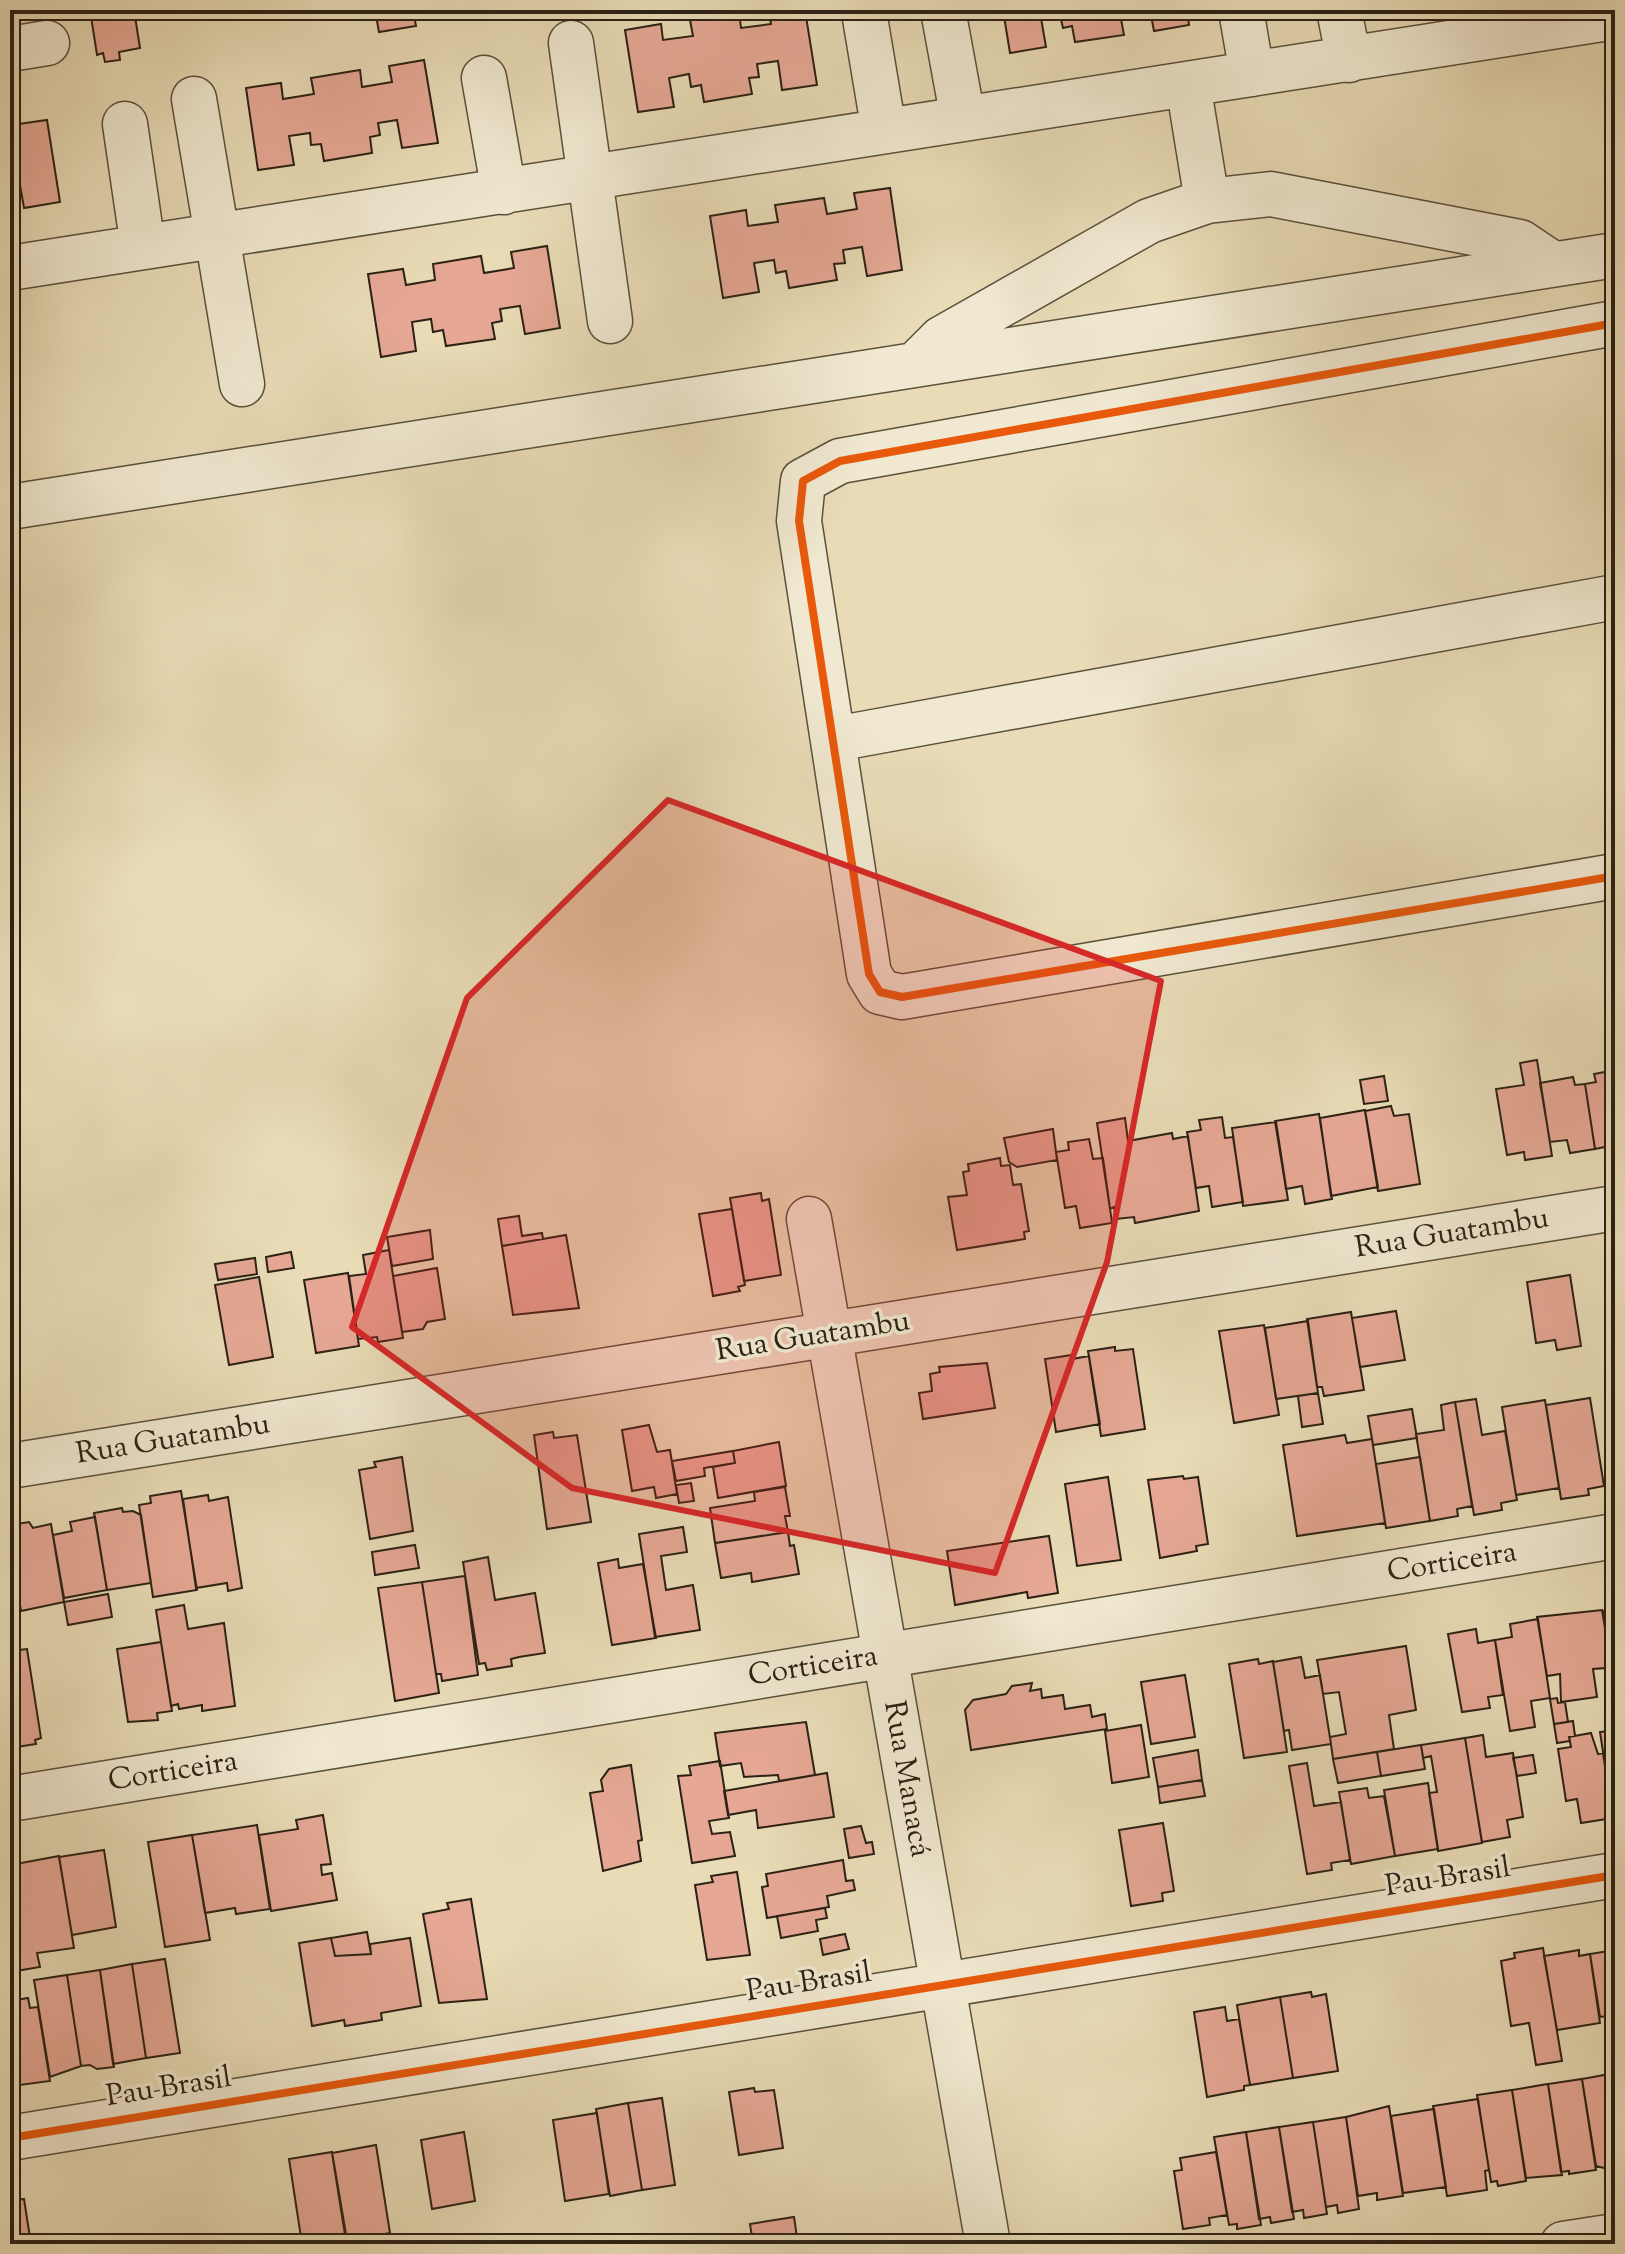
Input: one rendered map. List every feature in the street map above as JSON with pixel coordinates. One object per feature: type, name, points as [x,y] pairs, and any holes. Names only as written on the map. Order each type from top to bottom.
[{"type":"street","points":[[943,10],[963,119]]},
{"type":"street","points":[[1241,10],[1252,74]]},
{"type":"street","points":[[1339,10],[1349,60]]},
{"type":"street","points":[[864,12],[884,131]]},
{"type":"street","points":[[10,268],[1615,17]]},
{"type":"street","points":[[571,43],[610,321]]},
{"type":"street","points":[[484,78],[504,192]]},
{"type":"street","points":[[1188,84],[1207,201]]},
{"type":"street","points":[[194,99],[242,384]]},
{"type":"street","points":[[125,124],[143,247]]},
{"type":"street","points":[[915,365],[941,339],[1122,236],[1164,215],[1207,201],[1271,194],[1520,242],[1553,264]]},
{"type":"street","points":[[10,507],[1615,255]]},
{"type":"street","points":[[1615,323],[840,461],[803,481],[799,521],[869,974],[880,992],[902,997],[1615,876]]},
{"type":"street","points":[[835,739],[1615,597]]},
{"type":"street","name":"Rua Guatambu","points":[[10,1466],[1615,1208]]},
{"type":"street","name":"Rua Manacá","points":[[809,1219],[988,2244]]},
{"type":"street","name":"Corticeira","points":[[10,1799],[1615,1536]]},
{"type":"street","name":"Pau Brasil","points":[[10,2138],[1615,1875]]},
{"type":"street","points":[[1563,2244],[1615,2236]]},
{"type":"highlighted area","points":[[668,800],[1161,981],[1107,1262],[995,1573],[572,1488],[352,1327],[467,998]]},
{"type":"building","points":[[90,10],[134,10],[140,48],[119,52],[120,60],[105,62],[103,53],[97,55]]},
{"type":"building","points":[[375,10],[413,10],[416,26],[379,32]]},
{"type":"building","points":[[445,10],[461,10],[461,17],[446,19]]},
{"type":"building","points":[[769,10],[805,10],[817,85],[782,90],[778,61],[757,64],[759,77],[749,78],[752,94],[704,102],[701,85],[691,87],[689,74],[669,78],[674,107],[638,112],[625,30],[661,24],[663,40],[693,36],[690,20],[739,12],[741,28],[771,24]]},
{"type":"building","points":[[1003,10],[1130,10],[1131,17],[1121,19],[1124,35],[1075,42],[1072,26],[1063,28],[1060,15],[1041,18],[1046,47],[1010,53]]},
{"type":"building","points":[[1150,10],[1187,10],[1189,25],[1154,31]]},
{"type":"building","points":[[424,60],[438,143],[402,148],[397,120],[378,123],[380,135],[370,137],[372,153],[324,161],[321,144],[311,145],[310,133],[289,136],[294,165],[258,170],[246,88],[281,83],[283,99],[314,94],[311,78],[360,70],[362,87],[392,82],[389,66]]},
{"type":"building","points":[[47,120],[60,202],[24,208],[19,179],[10,180],[10,142],[14,142],[11,125]]},
{"type":"building","points":[[890,188],[902,270],[867,276],[862,247],[843,250],[845,263],[834,264],[837,280],[789,288],[786,271],[776,273],[774,260],[754,263],[759,292],[723,298],[710,216],[746,210],[748,226],[778,222],[775,205],[824,198],[827,214],[857,209],[854,193]]},
{"type":"building","points":[[547,246],[560,328],[525,334],[520,306],[500,309],[502,321],[492,323],[495,339],[446,346],[443,330],[433,332],[431,319],[412,322],[416,351],[381,357],[368,274],[403,269],[406,285],[435,280],[433,264],[481,256],[484,273],[514,268],[511,252]]},
{"type":"building","points":[[1537,1060],[1552,1156],[1525,1160],[1524,1152],[1507,1155],[1496,1089],[1524,1085],[1520,1063]]},
{"type":"building","points":[[1615,1070],[1615,1145],[1595,1149],[1585,1084],[1596,1082],[1594,1074]]},
{"type":"building","points":[[1384,1076],[1388,1101],[1364,1104],[1360,1080]]},
{"type":"building","points":[[1573,1077],[1575,1085],[1585,1084],[1595,1149],[1570,1153],[1567,1140],[1550,1142],[1540,1083]]},
{"type":"building","points":[[1391,1106],[1394,1116],[1409,1114],[1420,1184],[1378,1191],[1365,1111]]},
{"type":"building","points":[[1365,1110],[1378,1187],[1331,1196],[1320,1118]]},
{"type":"building","points":[[1319,1114],[1332,1199],[1305,1204],[1302,1186],[1286,1189],[1275,1121]]},
{"type":"building","points":[[1222,1117],[1225,1138],[1233,1137],[1243,1202],[1212,1207],[1209,1186],[1196,1188],[1187,1132],[1201,1130],[1199,1120]]},
{"type":"building","points":[[1125,1118],[1128,1141],[1172,1133],[1173,1139],[1188,1136],[1199,1211],[1135,1223],[1134,1217],[1116,1219],[1114,1207],[1110,1209],[1097,1123]]},
{"type":"building","points":[[1276,1122],[1288,1200],[1243,1206],[1232,1128]]},
{"type":"building","points":[[1053,1129],[1057,1160],[1017,1167],[1009,1162],[1004,1138]]},
{"type":"building","points":[[1089,1139],[1093,1159],[1103,1158],[1112,1223],[1080,1228],[1076,1206],[1065,1208],[1056,1152],[1069,1150],[1068,1142]]},
{"type":"building","points":[[1000,1158],[1001,1166],[1010,1165],[1013,1185],[1021,1184],[1029,1231],[1024,1232],[1025,1239],[957,1250],[948,1197],[967,1195],[963,1172],[969,1171],[968,1164]]},
{"type":"building","points":[[761,1193],[762,1201],[769,1199],[781,1275],[744,1281],[730,1198]]},
{"type":"building","points":[[732,1209],[745,1285],[738,1287],[740,1291],[713,1296],[699,1214]]},
{"type":"building","points":[[519,1216],[522,1236],[542,1233],[543,1239],[502,1246],[498,1219]]},
{"type":"building","points":[[430,1230],[433,1259],[392,1266],[387,1237]]},
{"type":"building","points":[[566,1235],[579,1308],[513,1315],[502,1246]]},
{"type":"building","points":[[389,1250],[403,1338],[378,1342],[377,1337],[358,1339],[349,1276],[366,1274],[363,1255]]},
{"type":"building","points":[[291,1252],[294,1268],[268,1272],[266,1257]]},
{"type":"building","points":[[255,1258],[257,1274],[218,1280],[215,1264]]},
{"type":"building","points":[[437,1268],[445,1319],[427,1322],[423,1329],[402,1332],[393,1276]]},
{"type":"building","points":[[348,1273],[359,1346],[316,1353],[304,1280]]},
{"type":"building","points":[[1570,1275],[1581,1346],[1557,1350],[1555,1340],[1536,1343],[1527,1282]]},
{"type":"building","points":[[259,1277],[273,1357],[229,1365],[215,1285]]},
{"type":"building","points":[[1396,1311],[1405,1360],[1360,1367],[1352,1318]]},
{"type":"building","points":[[1351,1312],[1364,1390],[1324,1396],[1322,1387],[1317,1387],[1307,1319]]},
{"type":"building","points":[[1308,1321],[1318,1393],[1276,1399],[1265,1328]]},
{"type":"building","points":[[1264,1325],[1279,1415],[1234,1423],[1219,1331]]},
{"type":"building","points":[[1115,1347],[1115,1351],[1133,1349],[1145,1429],[1101,1436],[1088,1351]]},
{"type":"building","points":[[1072,1355],[1072,1359],[1089,1356],[1100,1424],[1056,1432],[1045,1359]]},
{"type":"building","points":[[987,1363],[995,1408],[923,1419],[919,1393],[932,1391],[930,1374],[940,1372],[939,1367]]},
{"type":"building","points":[[1318,1393],[1323,1424],[1302,1427],[1298,1396]]},
{"type":"building","points":[[1590,1398],[1604,1486],[1588,1489],[1589,1495],[1561,1499],[1546,1405]]},
{"type":"building","points":[[1476,1399],[1482,1435],[1505,1431],[1517,1500],[1501,1503],[1502,1510],[1474,1515],[1455,1402]]},
{"type":"building","points":[[1545,1400],[1559,1488],[1516,1495],[1502,1407]]},
{"type":"building","points":[[1455,1402],[1472,1506],[1457,1509],[1458,1516],[1430,1521],[1416,1434],[1444,1430],[1441,1405]]},
{"type":"building","points":[[1412,1409],[1417,1438],[1373,1445],[1368,1416]]},
{"type":"building","points":[[649,1425],[657,1452],[670,1450],[677,1494],[656,1498],[654,1487],[632,1491],[622,1430]]},
{"type":"building","points":[[553,1432],[554,1438],[577,1435],[591,1522],[547,1529],[534,1435]]},
{"type":"building","points":[[1345,1435],[1347,1443],[1372,1439],[1385,1523],[1297,1536],[1283,1445]]},
{"type":"building","points":[[779,1442],[786,1486],[718,1498],[713,1467],[735,1463],[733,1451]]},
{"type":"building","points":[[733,1451],[735,1463],[704,1468],[705,1476],[676,1481],[672,1461]]},
{"type":"building","points":[[402,1457],[413,1531],[370,1539],[359,1470],[376,1467],[374,1462]]},
{"type":"building","points":[[1420,1457],[1430,1521],[1386,1528],[1376,1464]]},
{"type":"building","points":[[1183,1476],[1184,1479],[1198,1477],[1208,1544],[1196,1546],[1197,1551],[1160,1558],[1148,1480]]},
{"type":"building","points":[[1108,1477],[1121,1560],[1077,1566],[1065,1484]]},
{"type":"building","points":[[691,1483],[694,1501],[679,1503],[676,1485]]},
{"type":"building","points":[[785,1487],[790,1516],[785,1516],[788,1532],[715,1543],[710,1508],[755,1501],[754,1492]]},
{"type":"building","points":[[181,1491],[197,1590],[153,1597],[139,1505],[151,1503],[150,1496]]},
{"type":"building","points":[[208,1495],[209,1501],[228,1497],[242,1588],[228,1591],[227,1583],[196,1588],[183,1499]]},
{"type":"building","points":[[122,1508],[123,1512],[133,1511],[141,1515],[151,1583],[107,1590],[94,1513]]},
{"type":"building","points":[[95,1517],[107,1590],[64,1598],[53,1535],[72,1531],[70,1522]]},
{"type":"building","points":[[29,1522],[33,1528],[51,1524],[64,1602],[21,1611],[10,1548],[10,1525]]},
{"type":"building","points":[[683,1527],[687,1552],[661,1556],[666,1590],[693,1585],[700,1630],[655,1637],[639,1534]]},
{"type":"building","points":[[788,1532],[790,1546],[794,1545],[799,1574],[752,1582],[751,1573],[721,1578],[715,1543]]},
{"type":"building","points":[[1049,1536],[1058,1593],[1028,1598],[1027,1592],[955,1605],[947,1551]]},
{"type":"building","points":[[415,1545],[419,1568],[375,1575],[372,1552]]},
{"type":"building","points":[[488,1557],[495,1600],[535,1593],[545,1653],[511,1659],[512,1666],[487,1670],[485,1663],[479,1664],[463,1562]]},
{"type":"building","points":[[618,1559],[619,1568],[643,1564],[656,1638],[612,1645],[598,1563]]},
{"type":"building","points":[[465,1576],[478,1675],[442,1681],[441,1674],[436,1674],[422,1582]]},
{"type":"building","points":[[422,1582],[439,1693],[395,1701],[378,1588]]},
{"type":"building","points":[[108,1594],[112,1617],[68,1625],[64,1602]]},
{"type":"building","points":[[184,1605],[188,1629],[224,1623],[235,1706],[202,1711],[202,1705],[179,1709],[178,1704],[171,1706],[156,1610]]},
{"type":"building","points":[[1602,1610],[1610,1658],[1605,1659],[1606,1668],[1593,1669],[1597,1697],[1561,1702],[1560,1674],[1547,1676],[1537,1617]]},
{"type":"building","points":[[1615,1610],[1615,1676],[1613,1676],[1603,1611]]},
{"type":"building","points":[[1538,1619],[1550,1698],[1531,1701],[1535,1727],[1510,1731],[1495,1640],[1512,1637],[1510,1624]]},
{"type":"building","points":[[1476,1629],[1478,1643],[1495,1640],[1503,1695],[1488,1697],[1490,1708],[1462,1712],[1448,1634]]},
{"type":"building","points":[[161,1642],[172,1711],[157,1713],[158,1720],[128,1722],[117,1649]]},
{"type":"building","points":[[1406,1646],[1416,1710],[1389,1715],[1394,1749],[1333,1759],[1330,1737],[1346,1734],[1339,1692],[1323,1694],[1317,1660]]},
{"type":"building","points":[[27,1649],[41,1738],[35,1740],[36,1744],[10,1748],[10,1651]]},
{"type":"building","points":[[1301,1657],[1305,1678],[1320,1675],[1331,1744],[1292,1750],[1289,1730],[1284,1731],[1273,1662]]},
{"type":"building","points":[[1258,1659],[1259,1664],[1273,1661],[1287,1752],[1244,1758],[1229,1664]]},
{"type":"building","points":[[1185,1675],[1195,1737],[1151,1744],[1141,1682]]},
{"type":"building","points":[[1032,1683],[1030,1691],[1041,1689],[1042,1698],[1063,1695],[1065,1709],[1090,1705],[1092,1717],[1105,1714],[1107,1729],[971,1750],[965,1710],[973,1700],[1006,1694],[1012,1686]]},
{"type":"building","points":[[1557,1698],[1558,1703],[1565,1702],[1568,1722],[1554,1724],[1550,1699]]},
{"type":"building","points":[[1573,1721],[1575,1736],[1569,1737],[1570,1741],[1557,1743],[1554,1724]]},
{"type":"building","points":[[806,1722],[815,1775],[779,1781],[778,1775],[744,1777],[741,1763],[720,1766],[715,1733]]},
{"type":"building","points":[[1141,1725],[1149,1777],[1112,1783],[1105,1731]]},
{"type":"building","points":[[1615,1730],[1615,1818],[1613,1818],[1600,1732]]},
{"type":"building","points":[[1591,1733],[1598,1754],[1603,1753],[1613,1818],[1581,1823],[1577,1799],[1566,1801],[1558,1749],[1571,1747],[1569,1737]]},
{"type":"building","points":[[1483,1735],[1486,1757],[1513,1753],[1523,1817],[1507,1820],[1510,1837],[1482,1842],[1465,1738]]},
{"type":"building","points":[[1465,1738],[1482,1843],[1438,1851],[1429,1793],[1437,1792],[1431,1756],[1423,1758],[1421,1745]]},
{"type":"building","points":[[1421,1745],[1425,1769],[1381,1776],[1377,1752]]},
{"type":"building","points":[[1198,1750],[1202,1780],[1158,1787],[1153,1758]]},
{"type":"building","points":[[1377,1752],[1381,1776],[1338,1783],[1333,1759]]},
{"type":"building","points":[[1533,1755],[1536,1773],[1517,1776],[1513,1758]]},
{"type":"building","points":[[720,1761],[729,1818],[709,1821],[712,1834],[730,1832],[735,1856],[692,1863],[678,1776],[691,1775],[689,1766]]},
{"type":"building","points":[[1307,1763],[1314,1806],[1341,1802],[1350,1860],[1331,1863],[1332,1870],[1307,1874],[1289,1766]]},
{"type":"building","points":[[631,1765],[642,1840],[638,1841],[641,1861],[603,1871],[590,1793],[603,1791],[601,1780],[609,1769]]},
{"type":"building","points":[[827,1773],[834,1817],[758,1828],[756,1810],[728,1815],[724,1791]]},
{"type":"building","points":[[1202,1780],[1205,1796],[1160,1803],[1158,1787]]},
{"type":"building","points":[[1428,1783],[1438,1849],[1395,1856],[1384,1790]]},
{"type":"building","points":[[1367,1788],[1369,1798],[1384,1796],[1395,1856],[1351,1864],[1339,1792]]},
{"type":"building","points":[[323,1815],[331,1864],[321,1865],[322,1875],[332,1873],[337,1900],[271,1911],[259,1835],[298,1829],[296,1820]]},
{"type":"building","points":[[1163,1823],[1174,1891],[1162,1893],[1163,1901],[1131,1906],[1119,1830]]},
{"type":"building","points":[[257,1825],[270,1909],[236,1914],[235,1908],[205,1913],[192,1835]]},
{"type":"building","points":[[861,1826],[866,1843],[872,1842],[874,1854],[849,1858],[844,1829]]},
{"type":"building","points":[[192,1835],[210,1940],[165,1947],[148,1842]]},
{"type":"building","points":[[104,1850],[116,1927],[72,1935],[59,1857]]},
{"type":"building","points":[[59,1856],[74,1948],[37,1953],[40,1967],[10,1972],[10,1937],[16,1936],[15,1926],[10,1926],[10,1865]]},
{"type":"building","points":[[843,1860],[846,1881],[853,1880],[855,1890],[827,1896],[829,1907],[767,1918],[762,1887],[768,1886],[766,1874]]},
{"type":"building","points":[[737,1872],[750,1955],[707,1960],[695,1885],[713,1882],[711,1876]]},
{"type":"building","points":[[471,1899],[487,1999],[439,2003],[423,1914],[449,1909],[447,1903]]},
{"type":"building","points":[[825,1908],[827,1918],[816,1920],[818,1931],[781,1938],[777,1916]]},
{"type":"building","points":[[367,1932],[371,1954],[335,1956],[331,1938]]},
{"type":"building","points":[[845,1934],[849,1949],[823,1955],[820,1939]]},
{"type":"building","points":[[331,1938],[335,1956],[371,1954],[370,1944],[410,1938],[421,2006],[381,2013],[382,2020],[345,2026],[344,2020],[312,2026],[299,1943]]},
{"type":"building","points":[[1543,1948],[1562,2061],[1536,2065],[1529,2023],[1511,2026],[1501,1961],[1515,1958],[1514,1953]]},
{"type":"building","points":[[1579,1950],[1579,1956],[1590,1954],[1600,2023],[1557,2030],[1544,1956]]},
{"type":"building","points":[[1615,1950],[1615,2038],[1612,2038],[1608,2016],[1600,2017],[1590,1954]]},
{"type":"building","points":[[165,1959],[180,2053],[146,2058],[132,1964]]},
{"type":"building","points":[[132,1964],[146,2058],[113,2064],[100,1970]]},
{"type":"building","points":[[100,1970],[114,2067],[97,2069],[90,2065],[81,2066],[67,1975]]},
{"type":"building","points":[[67,1975],[81,2066],[50,2077],[34,1980]]},
{"type":"building","points":[[1311,1992],[1312,1997],[1326,1994],[1338,2071],[1293,2078],[1280,1997]]},
{"type":"building","points":[[1280,1997],[1293,2078],[1250,2085],[1237,2005]]},
{"type":"building","points":[[28,1998],[30,2008],[38,2007],[50,2081],[20,2085],[19,2077],[10,2079],[10,2001]]},
{"type":"building","points":[[1225,2007],[1227,2021],[1239,2019],[1250,2085],[1244,2086],[1244,2090],[1207,2097],[1194,2012]]},
{"type":"building","points":[[1615,2073],[1615,2166],[1604,2168],[1596,2166],[1582,2079]]},
{"type":"building","points":[[1582,2079],[1596,2170],[1569,2174],[1569,2171],[1561,2172],[1548,2084]]},
{"type":"building","points":[[1548,2084],[1562,2175],[1526,2178],[1512,2090]]},
{"type":"building","points":[[754,2088],[755,2092],[774,2090],[783,2148],[739,2155],[729,2092]]},
{"type":"building","points":[[1512,2090],[1526,2181],[1498,2186],[1497,2181],[1491,2182],[1477,2095]]},
{"type":"building","points":[[662,2098],[675,2185],[642,2190],[628,2103]]},
{"type":"building","points":[[1478,2099],[1489,2170],[1485,2171],[1487,2190],[1447,2196],[1433,2106]]},
{"type":"building","points":[[628,2103],[642,2190],[610,2196],[596,2109]]},
{"type":"building","points":[[1389,2106],[1403,2196],[1377,2200],[1377,2193],[1358,2196],[1346,2117]]},
{"type":"building","points":[[1434,2109],[1446,2187],[1403,2193],[1391,2116]]},
{"type":"building","points":[[597,2113],[609,2194],[565,2201],[553,2120]]},
{"type":"building","points":[[1346,2117],[1359,2209],[1338,2213],[1337,2205],[1326,2207],[1313,2122]]},
{"type":"building","points":[[1313,2122],[1327,2214],[1304,2218],[1303,2210],[1292,2212],[1279,2127]]},
{"type":"building","points":[[1279,2127],[1294,2219],[1271,2223],[1270,2217],[1259,2219],[1246,2132]]},
{"type":"building","points":[[464,2132],[475,2201],[432,2209],[421,2140]]},
{"type":"building","points":[[1246,2132],[1261,2225],[1237,2229],[1237,2224],[1229,2225],[1214,2137]]},
{"type":"building","points":[[376,2145],[390,2233],[346,2241],[332,2153]]},
{"type":"building","points":[[332,2152],[347,2240],[302,2244],[289,2159]]},
{"type":"building","points":[[1216,2152],[1227,2215],[1209,2218],[1210,2225],[1183,2229],[1174,2171],[1182,2170],[1180,2158]]},
{"type":"building","points":[[24,2199],[31,2244],[10,2244],[10,2201]]},
{"type":"building","points":[[794,2217],[798,2244],[753,2244],[750,2224]]},
{"type":"cycle path","points":[[1615,323],[840,461],[803,481],[799,521],[869,974],[880,992],[902,997],[1615,876]]},
{"type":"cycle path","points":[[10,2138],[1615,1875]]}]
